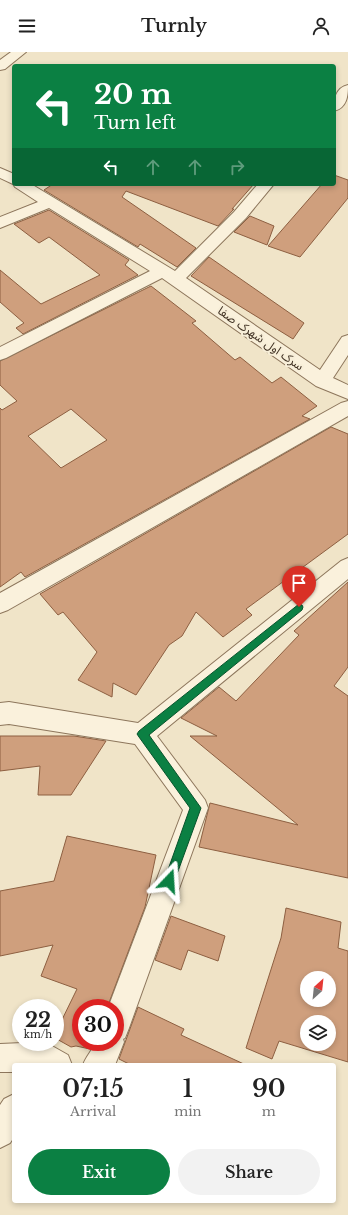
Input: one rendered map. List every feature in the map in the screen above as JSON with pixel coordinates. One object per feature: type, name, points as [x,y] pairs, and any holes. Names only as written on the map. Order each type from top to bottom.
[{"type":"street","points":[[0,66],[19,52]]},
{"type":"street","points":[[336,105],[348,90]]},
{"type":"street","points":[[0,172],[12,179]]},
{"type":"street","name":"سرک اول شهرک صفا","points":[[23,186],[169,275],[322,381],[348,392]]},
{"type":"street","points":[[0,354],[169,275],[240,214],[264,186]]},
{"type":"street","points":[[0,223],[50,202]]},
{"type":"street","points":[[322,381],[348,341]]},
{"type":"street","points":[[0,604],[348,408]]},
{"type":"street","points":[[142,734],[348,567]]},
{"type":"street","points":[[0,714],[9,713],[142,734],[196,808],[124,1004]]},
{"type":"street","points":[[99,1063],[103,1060],[106,1051]]},
{"type":"street","points":[[0,1058],[47,1062]]},
{"type":"street","points":[[0,1133],[12,1112]]},
{"type":"building","points":[[336,176],[348,180],[348,198],[300,257],[268,246],[320,186],[336,186]]},
{"type":"building","points":[[50,186],[252,186],[218,226],[126,191],[122,197],[196,248],[177,267],[140,244],[138,247],[44,190]]},
{"type":"building","points":[[49,210],[129,260],[125,265],[138,275],[23,334],[16,328],[24,323],[0,302],[0,270],[41,304],[100,275],[49,237],[39,243],[14,224]]},
{"type":"building","points":[[250,216],[274,226],[267,245],[234,232]]},
{"type":"building","points":[[209,257],[304,323],[293,339],[191,276]]},
{"type":"building","points":[[151,286],[196,321],[192,323],[235,360],[240,357],[272,383],[281,377],[317,406],[302,416],[310,419],[25,577],[21,572],[0,587],[0,408],[2,410],[17,401],[0,385],[0,361]],"holes":[[[71,409],[107,440],[61,468],[28,436]]]},
{"type":"building","points":[[331,427],[348,434],[348,534],[246,609],[252,615],[223,637],[196,612],[182,636],[169,645],[136,695],[113,683],[112,697],[78,680],[97,652],[63,612],[58,615],[40,594]]},
{"type":"building","points":[[348,582],[348,667],[334,686],[348,696],[348,878],[199,847],[210,803],[298,825],[190,736],[217,736],[181,718],[219,687],[236,701],[299,635],[294,631]]},
{"type":"building","points":[[0,736],[74,736],[106,741],[71,795],[38,795],[40,766],[0,771]]},
{"type":"building","points":[[67,836],[156,855],[145,907],[110,999],[72,999],[77,989],[41,976],[53,945],[0,956],[0,891],[54,881]]},
{"type":"building","points":[[286,908],[341,922],[338,948],[348,951],[348,1062],[312,1051],[336,1051],[336,1015],[300,1015],[300,1047],[279,1041],[272,1059],[246,1048],[281,938]]},
{"type":"building","points":[[171,916],[225,936],[218,961],[188,950],[181,970],[155,960]]},
{"type":"building","points":[[72,999],[72,1047],[64,1043],[64,1016]]},
{"type":"building","points":[[138,1007],[184,1029],[181,1035],[242,1063],[127,1063],[119,1059],[122,1051],[124,1051],[124,1045]]},
{"type":"route","points":[[169,881],[196,808],[142,734],[299,607]]}]
